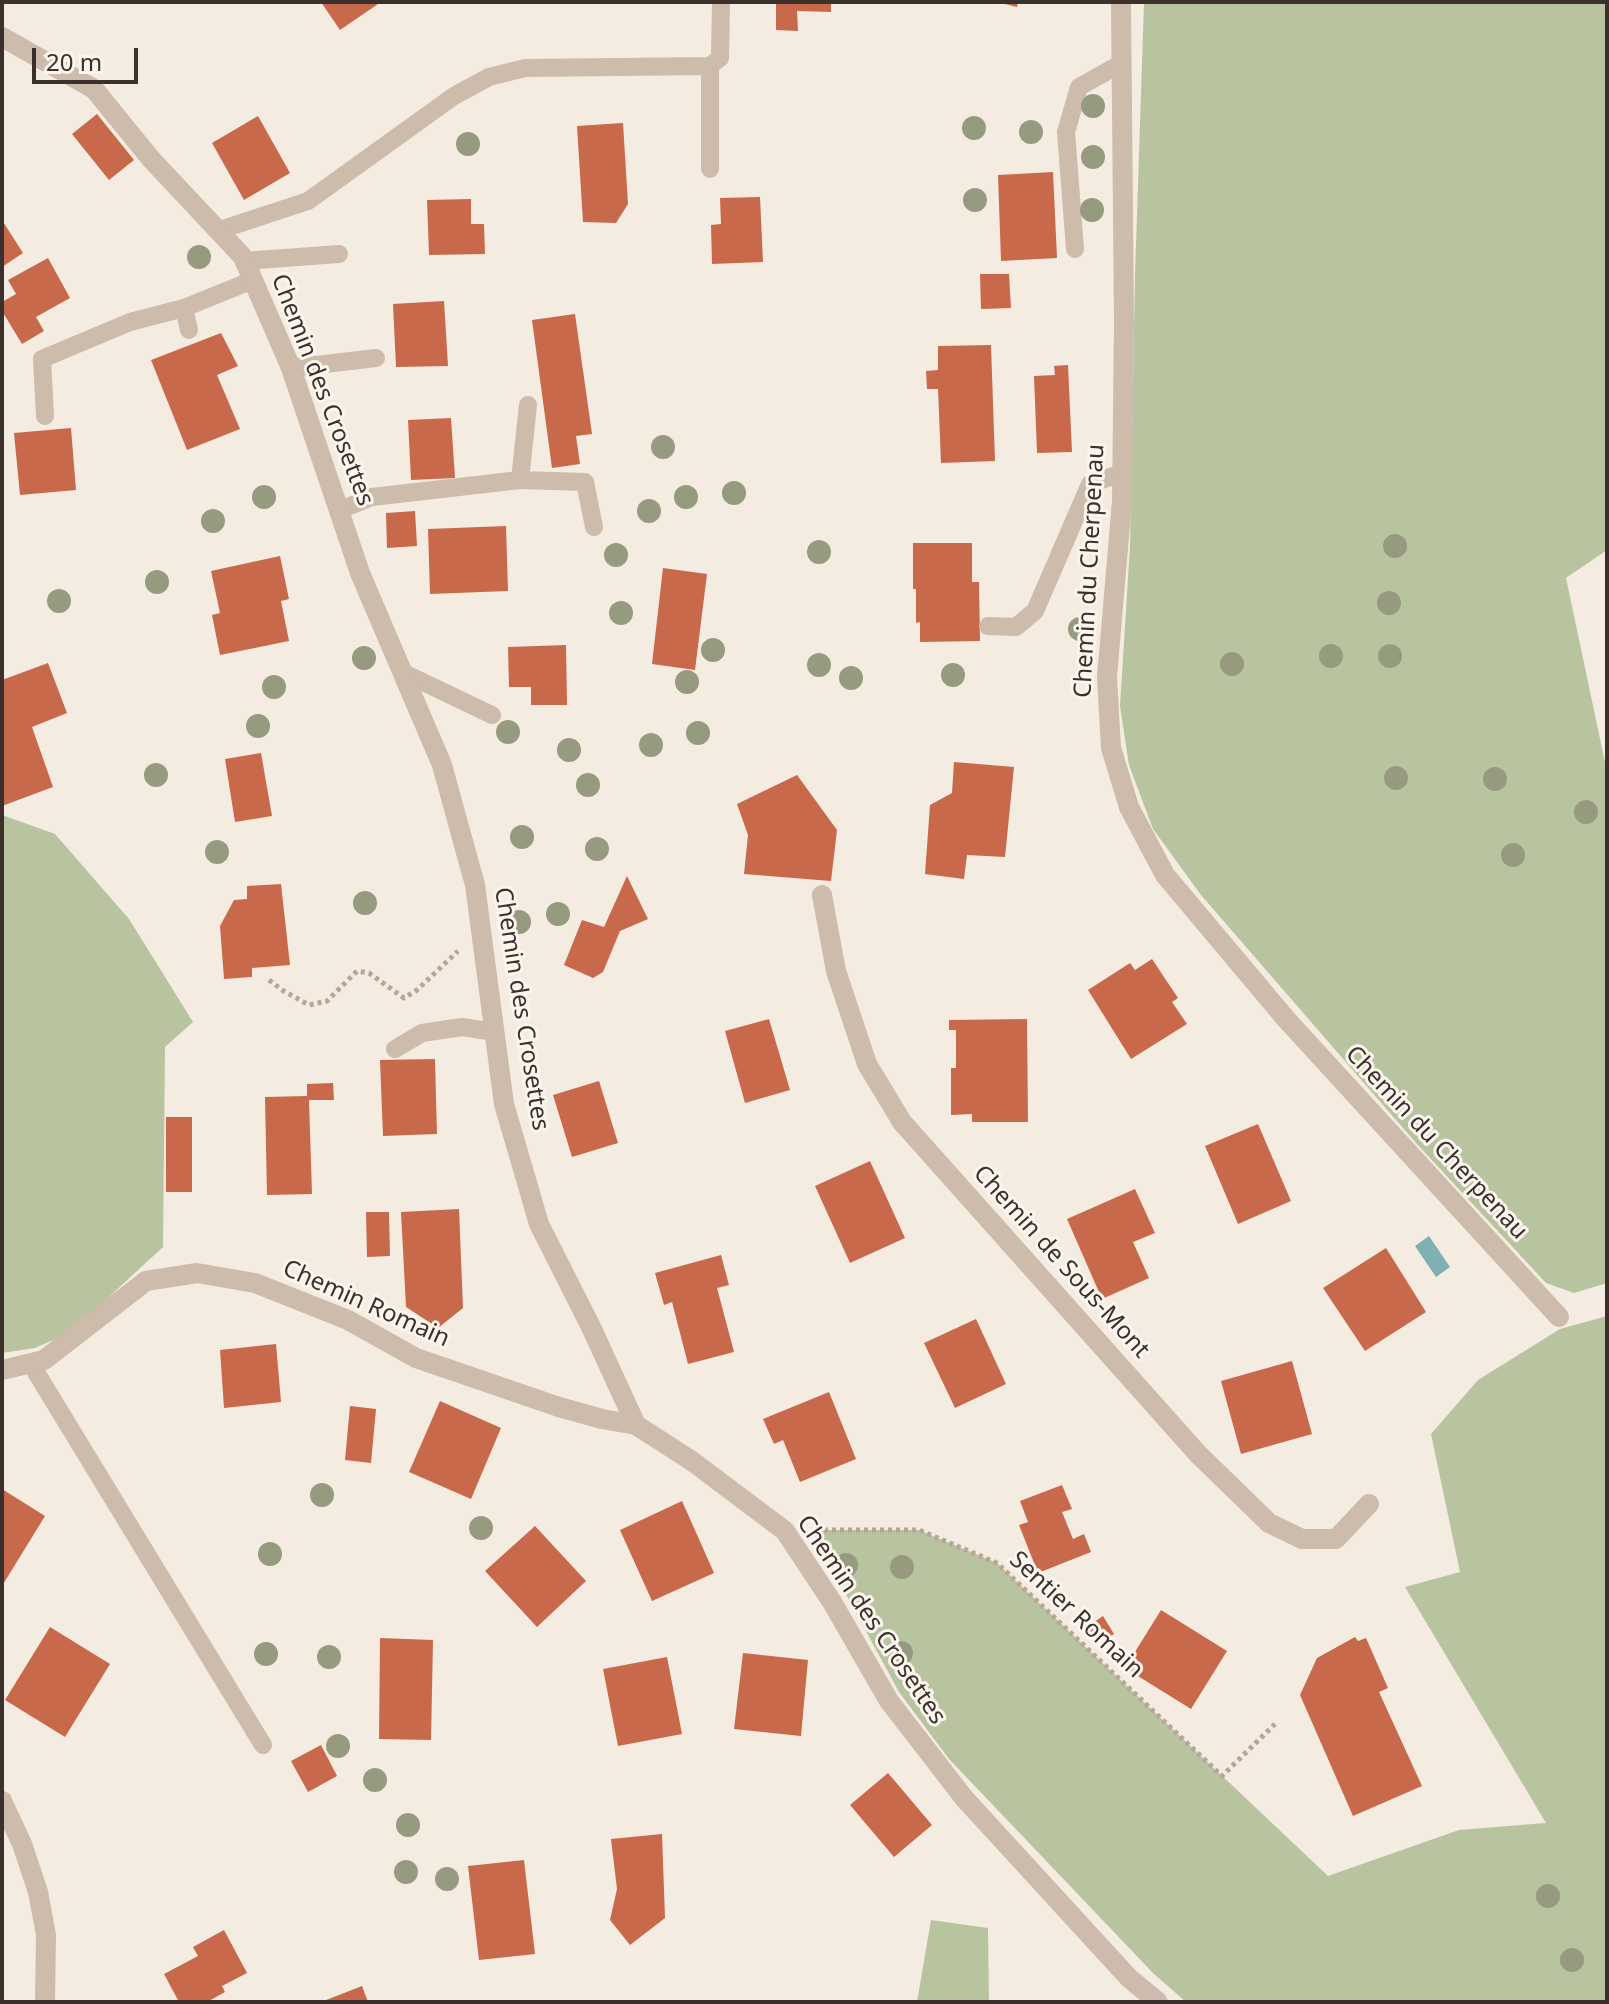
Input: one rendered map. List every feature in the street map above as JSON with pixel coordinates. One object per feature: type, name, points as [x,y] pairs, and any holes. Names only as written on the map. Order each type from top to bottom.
[{"type":"street","name":"Chemin du Cherpenau","points":[[1117,6],[1122,63],[1122,473],[1107,677],[1111,748],[1129,807],[1165,875],[1276,1007],[1559,1317]]},
{"type":"street","name":"Chemin des Crosettes","points":[[2,37],[94,89],[151,159],[220,230],[249,270],[291,368],[360,573],[442,765],[475,885],[504,1104],[539,1224],[636,1425],[692,1461],[785,1531],[832,1602],[889,1701],[964,1798],[1129,1978],[1158,2002]]},
{"type":"street","name":"Chemin de Sous-Mont","points":[[822,895],[836,971],[867,1064],[902,1122],[1198,1454],[1269,1523],[1302,1539],[1336,1539],[1369,1504]]},
{"type":"street","name":"Chemin Romain","points":[[2,1370],[44,1360],[146,1281],[197,1273],[255,1283],[348,1320],[416,1358],[559,1407],[636,1425]]},
{"type":"street","points":[[2,1801],[31,1868],[43,1916],[45,2002]]},
{"type":"lane","points":[[220,230],[308,201],[454,96],[489,77],[525,68],[710,66],[720,58],[721,2]]},
{"type":"lane","points":[[1075,249],[1066,132],[1079,87],[1122,63]]},
{"type":"lane","points":[[710,66],[710,169]]},
{"type":"lane","points":[[45,416],[42,359],[130,322],[184,308],[249,270],[339,254]]},
{"type":"lane","points":[[184,308],[189,330]]},
{"type":"lane","points":[[291,368],[376,358]]},
{"type":"lane","points":[[520,480],[528,405]]},
{"type":"lane","points":[[988,626],[1016,627],[1035,611],[1090,484],[1122,473]]},
{"type":"lane","points":[[340,510],[372,497],[520,480],[585,482],[594,527]]},
{"type":"lane","points":[[404,673],[492,715]]},
{"type":"lane","points":[[395,1049],[422,1033],[462,1027],[494,1032]]},
{"type":"lane","points":[[31,1364],[263,1745]]},
{"type":"path","points":[[269,980],[309,1005],[327,1001],[357,971],[369,973],[404,998],[417,990],[454,952],[482,946]]},
{"type":"path","name":"Sentier Romain","points":[[785,1531],[919,1530],[997,1563],[1222,1776],[1275,1724]]},
{"type":"green space","points":[[1607,2],[1607,550],[1566,578],[1607,772],[1607,1283],[1574,1293],[1546,1283],[1416,1143],[1201,895],[1153,829],[1129,765],[1120,706],[1130,546],[1135,275],[1144,3]]},
{"type":"green space","points":[[2,815],[55,834],[129,919],[193,1022],[165,1047],[163,1247],[71,1332],[35,1348],[2,1353]]},
{"type":"green space","points":[[1607,1316],[1607,2002],[1186,2002],[1153,1973],[949,1759],[899,1692],[811,1530],[919,1530],[997,1563],[1328,1876],[1459,1830],[1546,1823],[1405,1587],[1460,1572],[1431,1434],[1478,1380],[1560,1329]]},
{"type":"green space","points":[[931,1920],[988,1928],[989,2002],[917,2002]]},
{"type":"water","points":[[1429,1236],[1450,1267],[1436,1277],[1415,1246]]},
{"type":"building","points":[[321,2],[381,2],[340,30]]},
{"type":"building","points":[[776,2],[831,2],[831,12],[797,11],[798,31],[776,30]]},
{"type":"building","points":[[997,2],[1018,2],[1017,7]]},
{"type":"building","points":[[97,114],[134,160],[109,180],[72,134]]},
{"type":"building","points":[[258,116],[290,173],[244,200],[212,143]]},
{"type":"building","points":[[623,123],[628,204],[616,223],[583,222],[577,126]]},
{"type":"building","points":[[1053,172],[1057,258],[1001,261],[998,175]]},
{"type":"building","points":[[760,197],[763,262],[712,264],[711,225],[721,224],[720,198]]},
{"type":"building","points":[[471,199],[471,224],[484,224],[485,254],[429,255],[427,200]]},
{"type":"building","points":[[2,220],[23,253],[2,267]]},
{"type":"building","points":[[48,258],[70,298],[36,317],[44,331],[22,344],[2,311],[2,302],[16,294],[8,280]]},
{"type":"building","points":[[980,274],[1009,274],[1011,308],[981,309]]},
{"type":"building","points":[[444,301],[448,366],[396,367],[393,304]]},
{"type":"building","points":[[575,314],[592,434],[576,436],[580,464],[552,468],[532,320]]},
{"type":"building","points":[[221,333],[238,366],[217,375],[240,429],[187,450],[151,360]]},
{"type":"building","points":[[991,345],[995,461],[941,463],[938,389],[927,389],[926,371],[938,370],[938,346]]},
{"type":"building","points":[[1068,365],[1072,452],[1037,453],[1034,376],[1055,375],[1054,366]]},
{"type":"building","points":[[451,418],[455,478],[411,480],[408,420]]},
{"type":"building","points":[[71,428],[76,490],[20,495],[14,433]]},
{"type":"building","points":[[415,511],[417,546],[387,548],[386,513]]},
{"type":"building","points":[[506,526],[508,591],[430,594],[428,529]]},
{"type":"building","points":[[913,543],[972,543],[972,582],[979,582],[980,641],[920,642],[920,622],[916,623],[916,589],[913,589]]},
{"type":"building","points":[[280,556],[289,599],[281,601],[289,641],[220,655],[212,615],[220,613],[211,571]]},
{"type":"building","points":[[663,568],[707,574],[695,670],[652,664]]},
{"type":"building","points":[[566,645],[567,705],[531,705],[531,687],[509,687],[508,647]]},
{"type":"building","points":[[48,663],[67,713],[32,727],[53,787],[2,806],[2,680]]},
{"type":"building","points":[[261,753],[272,816],[235,822],[225,759]]},
{"type":"building","points":[[954,762],[1014,767],[1005,857],[967,855],[964,879],[925,874],[930,805],[952,793]]},
{"type":"building","points":[[797,775],[837,830],[831,881],[744,874],[748,835],[737,804]]},
{"type":"building","points":[[627,876],[648,919],[620,931],[603,972],[593,978],[564,965],[582,920],[604,927]]},
{"type":"building","points":[[281,884],[290,965],[252,968],[252,977],[224,979],[220,926],[234,900],[247,899],[247,886]]},
{"type":"building","points":[[1152,959],[1178,998],[1172,1002],[1187,1024],[1131,1059],[1088,990],[1130,963],[1135,970]]},
{"type":"building","points":[[769,1019],[790,1090],[745,1103],[725,1031]]},
{"type":"building","points":[[1027,1019],[1028,1122],[972,1122],[972,1114],[951,1115],[951,1068],[956,1068],[956,1030],[949,1030],[949,1020]]},
{"type":"building","points":[[435,1059],[437,1134],[383,1136],[380,1060]]},
{"type":"building","points":[[599,1081],[618,1143],[572,1157],[553,1095]]},
{"type":"building","points":[[333,1083],[334,1100],[309,1100],[312,1194],[267,1195],[265,1097],[307,1096],[307,1084]]},
{"type":"building","points":[[166,1117],[192,1117],[192,1192],[166,1192]]},
{"type":"building","points":[[1258,1124],[1291,1201],[1238,1224],[1205,1146]]},
{"type":"building","points":[[870,1161],[905,1238],[850,1263],[815,1186]]},
{"type":"building","points":[[1135,1189],[1155,1233],[1133,1242],[1149,1278],[1102,1299],[1067,1219]]},
{"type":"building","points":[[459,1209],[463,1308],[438,1328],[406,1307],[401,1212]]},
{"type":"building","points":[[366,1212],[389,1212],[390,1256],[367,1257]]},
{"type":"building","points":[[1386,1248],[1426,1312],[1365,1351],[1323,1288]]},
{"type":"building","points":[[721,1255],[729,1285],[717,1288],[734,1352],[688,1364],[672,1302],[664,1305],[655,1273]]},
{"type":"building","points":[[976,1319],[1006,1384],[955,1408],[924,1343]]},
{"type":"building","points":[[276,1344],[281,1402],[224,1408],[220,1350]]},
{"type":"building","points":[[1292,1361],[1312,1434],[1241,1454],[1221,1381]]},
{"type":"building","points":[[829,1392],[856,1459],[800,1482],[783,1440],[774,1444],[763,1419]]},
{"type":"building","points":[[440,1401],[501,1428],[471,1499],[409,1472]]},
{"type":"building","points":[[350,1406],[376,1409],[371,1463],[345,1460]]},
{"type":"building","points":[[1062,1485],[1072,1509],[1062,1512],[1073,1539],[1084,1534],[1091,1552],[1038,1573],[1019,1525],[1028,1522],[1020,1501]]},
{"type":"building","points":[[2,1489],[45,1516],[2,1586]]},
{"type":"building","points":[[682,1501],[714,1573],[652,1601],[620,1530]]},
{"type":"building","points":[[535,1526],[586,1581],[537,1627],[485,1571]]},
{"type":"building","points":[[1161,1610],[1227,1651],[1191,1709],[1125,1668]]},
{"type":"building","points":[[1103,1616],[1114,1634],[1098,1644],[1087,1627]]},
{"type":"building","points":[[50,1627],[110,1664],[65,1737],[5,1700]]},
{"type":"building","points":[[1355,1637],[1358,1641],[1366,1638],[1388,1688],[1379,1692],[1422,1786],[1353,1816],[1300,1695],[1317,1658]]},
{"type":"building","points":[[380,1638],[433,1640],[431,1740],[379,1739]]},
{"type":"building","points":[[743,1653],[808,1660],[801,1736],[734,1729]]},
{"type":"building","points":[[667,1657],[682,1734],[618,1746],[603,1669]]},
{"type":"building","points":[[321,1745],[337,1776],[308,1792],[291,1761]]},
{"type":"building","points":[[888,1773],[932,1825],[894,1857],[850,1805]]},
{"type":"building","points":[[662,1834],[665,1918],[630,1945],[610,1920],[617,1889],[611,1839]]},
{"type":"building","points":[[524,1860],[535,1954],[479,1960],[468,1866]]},
{"type":"building","points":[[224,1930],[247,1973],[222,1986],[225,1992],[207,2002],[179,2002],[164,1974],[198,1956],[193,1947]]},
{"type":"building","points":[[362,1986],[368,2002],[321,2002]]}]
